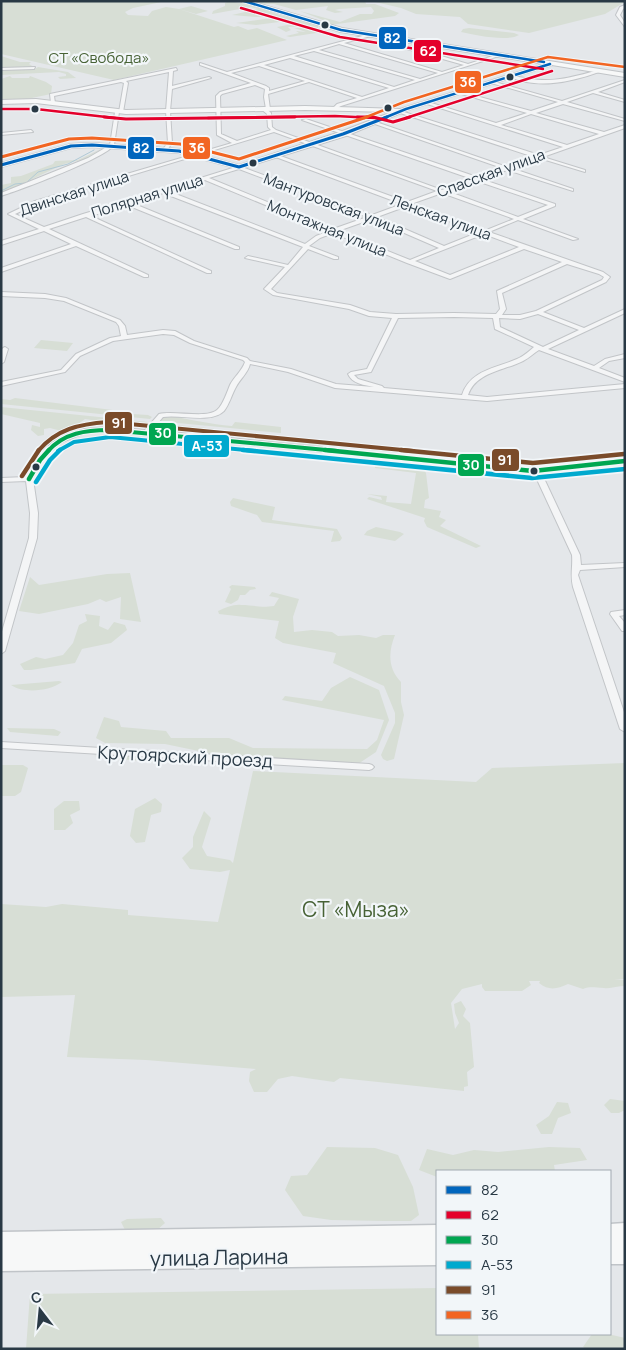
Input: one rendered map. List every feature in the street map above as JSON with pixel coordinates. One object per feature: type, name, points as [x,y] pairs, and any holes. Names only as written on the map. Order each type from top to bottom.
[{"type":"main road","points":[[611,1234],[625,1234]]},
{"type":"main road","name":"улица Ларина","points":[[1,1243],[436,1236]]},
{"type":"main road","points":[[611,1253],[625,1253]]},
{"type":"main road","name":"улица Ларина","points":[[1,1260],[436,1254]]},
{"type":"street","points":[[243,1],[328,27],[405,41],[625,75]]},
{"type":"street","points":[[625,6],[621,8],[618,15],[625,26]]},
{"type":"street","points":[[227,73],[370,35]]},
{"type":"street","points":[[405,41],[398,44],[469,65]]},
{"type":"street","points":[[339,43],[443,73]]},
{"type":"street","points":[[315,50],[420,80]]},
{"type":"street","points":[[335,108],[500,55]]},
{"type":"street","points":[[288,56],[394,88]]},
{"type":"street","points":[[201,64],[266,87],[268,93],[266,109],[269,114],[270,127],[274,131],[575,239]]},
{"type":"street","points":[[258,64],[362,98]]},
{"type":"street","name":"Полярная улица","points":[[1,243],[343,134],[399,112],[550,64]]},
{"type":"street","points":[[1,70],[34,68]]},
{"type":"street","points":[[53,103],[52,95],[173,70],[168,111],[170,143],[165,149]]},
{"type":"street","points":[[510,76],[530,82],[560,82],[598,71]]},
{"type":"street","points":[[170,88],[209,78]]},
{"type":"street","points":[[1,195],[90,159],[112,145],[126,83],[123,80]]},
{"type":"street","points":[[268,93],[309,81]]},
{"type":"street","points":[[492,82],[625,120]]},
{"type":"street","points":[[498,124],[625,82]]},
{"type":"street","points":[[236,142],[220,135],[219,94],[254,84]]},
{"type":"street","points":[[616,85],[625,87]]},
{"type":"street","points":[[459,92],[605,134]]},
{"type":"street","points":[[594,92],[625,101]]},
{"type":"street","points":[[1,102],[53,103],[119,112],[335,108],[399,112],[583,171]]},
{"type":"street","points":[[426,103],[566,146]]},
{"type":"street","points":[[374,110],[399,112]]},
{"type":"street","points":[[304,120],[553,205],[409,262]]},
{"type":"street","points":[[374,123],[571,190]]},
{"type":"street","name":"Спасская улица","points":[[306,248],[318,236],[625,126]]},
{"type":"street","name":"Двинская улица","points":[[44,229],[11,214],[37,202],[274,131]]},
{"type":"street","points":[[1,134],[31,132]]},
{"type":"street","name":"Мантуровская улица","points":[[1,165],[71,146],[112,145],[165,149],[239,166],[372,217],[444,248]]},
{"type":"street","name":"Ленская улица","points":[[275,156],[523,247],[601,273],[607,277],[604,281],[538,312]]},
{"type":"street","name":"Монтажная улица","points":[[205,178],[332,231],[450,277],[523,247]]},
{"type":"street","points":[[163,191],[306,248],[336,258]]},
{"type":"street","points":[[126,202],[237,248]]},
{"type":"street","points":[[85,215],[210,272]]},
{"type":"street","points":[[44,229],[146,276]]},
{"type":"street","points":[[1,270],[76,244]]},
{"type":"street","points":[[306,248],[287,266],[267,290],[285,296],[350,308],[362,313],[396,316],[526,317],[538,312],[584,330]]},
{"type":"street","points":[[248,258],[287,266]]},
{"type":"street","points":[[566,262],[499,292],[503,308],[496,318],[497,328],[541,348],[625,380]]},
{"type":"street","points":[[1,294],[61,298],[115,319],[122,326],[124,337]]},
{"type":"street","points":[[464,398],[467,386],[475,378],[524,358],[541,348],[625,311]]},
{"type":"street","points":[[380,391],[380,387],[356,380],[351,374],[369,371],[396,316]]},
{"type":"street","points":[[1,384],[63,371],[78,355],[112,339],[170,332],[192,342],[245,359],[248,362],[289,370],[335,386],[492,399],[625,386]]},
{"type":"street","points":[[1,362],[5,349]]},
{"type":"street","points":[[594,369],[608,360],[625,356]]},
{"type":"street","points":[[147,432],[160,415],[204,416],[221,410],[248,362]]},
{"type":"street","points":[[1,651],[33,538],[34,513],[29,479],[38,458],[43,452],[68,436],[96,429],[147,432],[412,458],[483,468],[537,471],[625,461]]},
{"type":"street","points":[[537,471],[576,555],[574,575],[577,587],[625,729]]},
{"type":"street","points":[[1,480],[29,479]]},
{"type":"street","points":[[576,568],[625,565]]},
{"type":"street","points":[[625,612],[614,614],[625,629]]},
{"type":"street","name":"Крутоярский проезд","points":[[1,746],[369,767]]},
{"type":"green space","name":"СТ «Свобода»","points":[[1,1],[166,1],[133,8],[125,12],[128,15],[148,16],[152,11],[166,7],[179,9],[234,27],[238,26],[248,30],[257,28],[287,40],[114,80],[1,54]]},
{"type":"green space","points":[[229,1],[252,5],[318,25],[318,28],[329,31],[290,37],[286,36],[299,33],[296,31],[306,32],[294,28],[305,28],[308,26],[288,27],[291,30],[286,32],[277,27],[297,23],[287,21],[256,25],[236,23],[272,18],[270,16],[232,15],[258,9],[251,7],[212,14],[213,11],[225,6],[225,3]]},
{"type":"green space","points":[[248,1],[365,1],[366,4],[375,4],[399,13],[395,16],[330,25]],"holes":[[[264,4],[274,4],[296,10],[328,6],[326,10],[335,13],[343,12],[335,10],[339,9],[371,7],[374,11],[372,14],[360,14],[340,22],[300,11],[328,22],[324,23]]]},
{"type":"green space","points":[[371,1],[625,2],[605,14],[529,33],[468,24],[460,17],[416,14],[401,8]]},
{"type":"green space","points":[[191,6],[208,11],[196,14],[179,9]]},
{"type":"green space","points":[[469,28],[519,35],[499,38],[461,32],[463,29]]},
{"type":"green space","points":[[1,56],[20,62],[31,62],[29,64],[34,67],[1,69]]},
{"type":"green space","points":[[38,67],[68,72],[76,78],[60,79],[58,77],[66,76],[66,74],[59,72],[1,75],[1,70],[35,69]]},
{"type":"green space","points":[[10,76],[12,78],[29,78],[30,76],[46,82],[52,86],[51,94],[27,99],[1,100],[1,79]]},
{"type":"green space","points":[[103,148],[85,159],[64,164],[1,194],[1,185],[11,183],[11,177],[21,176],[53,164],[55,161],[78,160]]},
{"type":"green space","points":[[41,340],[73,343],[67,351],[34,348]]},
{"type":"green space","points":[[15,398],[129,412],[152,417],[150,419],[1,404],[1,399],[10,400]]},
{"type":"green space","points":[[1,407],[148,422],[142,427],[136,427],[85,419],[74,427],[66,428],[68,430],[65,432],[50,428],[44,429],[44,435],[38,436],[31,430],[32,425],[40,427],[40,423],[1,414]]},
{"type":"green space","points":[[171,416],[232,426],[235,422],[281,427],[281,433],[157,421],[159,417]]},
{"type":"green space","points":[[157,423],[216,429],[193,428],[187,432],[156,430],[152,428]]},
{"type":"green space","points":[[216,430],[332,441],[319,446],[214,434]]},
{"type":"green space","points":[[376,460],[420,464],[426,473],[429,498],[425,500],[424,508],[441,511],[439,517],[446,520],[440,526],[481,546],[476,548],[427,527],[424,521],[425,518],[367,499],[369,497],[382,500],[381,497],[367,494],[387,496],[386,502],[411,504],[416,473],[375,468]]},
{"type":"green space","points":[[233,498],[275,507],[272,520],[337,529],[342,538],[340,541],[331,542],[334,531],[262,522],[257,515],[231,506],[230,502]]},
{"type":"green space","points":[[376,527],[404,534],[395,541],[364,535],[367,531]]},
{"type":"green space","points":[[130,573],[141,622],[120,619],[121,597],[106,602],[100,599],[88,604],[39,614],[19,611],[30,577],[39,585],[107,574]]},
{"type":"green space","points":[[232,585],[255,587],[256,589],[250,590],[245,595],[240,595],[238,600],[231,604],[225,602],[231,589],[229,587]]},
{"type":"green space","points":[[272,592],[299,599],[293,617],[294,632],[312,630],[332,632],[338,636],[359,635],[376,638],[383,635],[395,635],[390,660],[394,672],[401,682],[401,702],[404,715],[394,759],[387,761],[381,755],[395,723],[395,713],[384,686],[333,663],[336,653],[283,643],[275,638],[279,621],[219,614],[218,611],[235,605],[274,606],[279,598],[269,596]]},
{"type":"green space","points":[[85,614],[100,616],[99,626],[108,630],[114,622],[125,625],[127,630],[111,643],[82,649],[75,663],[24,670],[20,664],[36,657],[45,659],[63,655],[73,643],[79,625],[87,621]]},
{"type":"green space","points":[[350,677],[379,690],[389,720],[376,752],[358,764],[213,754],[165,744],[105,743],[96,738],[104,717],[119,721],[121,727],[166,731],[171,738],[229,738],[253,748],[367,749],[377,740],[384,720],[282,700],[285,696],[322,701],[331,688]]},
{"type":"green space","points":[[62,682],[51,688],[37,690],[23,690],[11,685]]},
{"type":"green space","points":[[7,728],[54,729],[61,732],[58,736],[10,732]]},
{"type":"green space","points":[[104,754],[150,756],[160,760],[158,763],[94,756]]},
{"type":"green space","name":"СТ «Мыза»","points":[[625,763],[625,979],[614,980],[625,980],[625,986],[583,989],[568,984],[553,988],[543,986],[539,983],[540,981],[529,981],[531,985],[522,991],[485,991],[482,984],[462,989],[451,1003],[455,1029],[459,1023],[454,1004],[461,1001],[466,1009],[463,1016],[470,1023],[474,1067],[467,1072],[468,1086],[464,1087],[464,1091],[340,1078],[334,1082],[292,1076],[278,1079],[267,1092],[254,1092],[249,1081],[250,1072],[256,1069],[146,1060],[67,1057],[75,995],[1,997],[1,904],[46,907],[62,904],[128,910],[128,915],[218,922],[230,870],[220,872],[190,869],[182,858],[193,847],[193,837],[204,811],[211,818],[202,847],[207,856],[230,860],[233,863],[253,771],[476,782],[492,768]]},
{"type":"green space","points":[[1,765],[23,765],[28,768],[21,792],[15,796],[1,796]]},
{"type":"green space","points":[[155,798],[162,804],[161,812],[151,815],[145,842],[136,843],[130,836],[135,809]]},
{"type":"green space","points":[[64,801],[79,801],[80,810],[70,815],[73,823],[65,830],[54,830],[54,809]]},
{"type":"green space","points":[[610,1099],[625,1101],[625,1110],[619,1113],[611,1113],[604,1105]]},
{"type":"green space","points":[[557,1102],[568,1103],[571,1113],[558,1118],[552,1134],[541,1134],[536,1125],[549,1116]]},
{"type":"green space","points":[[327,1147],[375,1148],[398,1155],[413,1187],[419,1215],[411,1221],[331,1220],[303,1216],[285,1190],[291,1176],[307,1175]]},
{"type":"green space","points":[[549,1147],[580,1148],[587,1160],[554,1165],[555,1170],[436,1170],[436,1177],[419,1170],[427,1149],[453,1155],[474,1150],[498,1152]]},
{"type":"green space","points":[[161,1218],[165,1223],[157,1230],[125,1230],[121,1222],[127,1219]]},
{"type":"green space","points":[[436,1288],[436,1335],[478,1335],[479,1349],[26,1349],[30,1294]]},
{"type":"green space","points":[[591,1335],[611,1335],[625,1338],[625,1349],[586,1349],[583,1347]]},
{"type":"waterway","points":[[1,191],[15,184],[26,183],[38,172],[68,164],[94,150]]},
{"type":"transit line","name":"82","points":[[244,1],[341,30],[544,62]]},
{"type":"transit line","name":"62","points":[[241,8],[340,37],[543,69]]},
{"type":"transit line","name":"36","points":[[1,157],[69,139],[92,138],[180,144],[239,159],[340,127],[404,102],[548,57],[625,67]]},
{"type":"transit line","name":"82","points":[[1,165],[71,146],[92,145],[179,151],[239,167],[343,134],[406,109],[550,64]]},
{"type":"transit line","name":"62","points":[[1,109],[36,109],[126,119],[335,116],[373,117],[393,122],[552,71]]},
{"type":"transit line","name":"91","points":[[22,476],[34,456],[46,442],[59,432],[74,426],[108,422],[533,463],[624,454]]},
{"type":"transit line","name":"30","points":[[29,479],[40,460],[51,447],[64,438],[92,430],[147,432],[533,471],[625,461]]},
{"type":"transit line","name":"А-53","points":[[36,482],[50,460],[65,446],[84,439],[110,437],[532,478],[625,469]]}]
